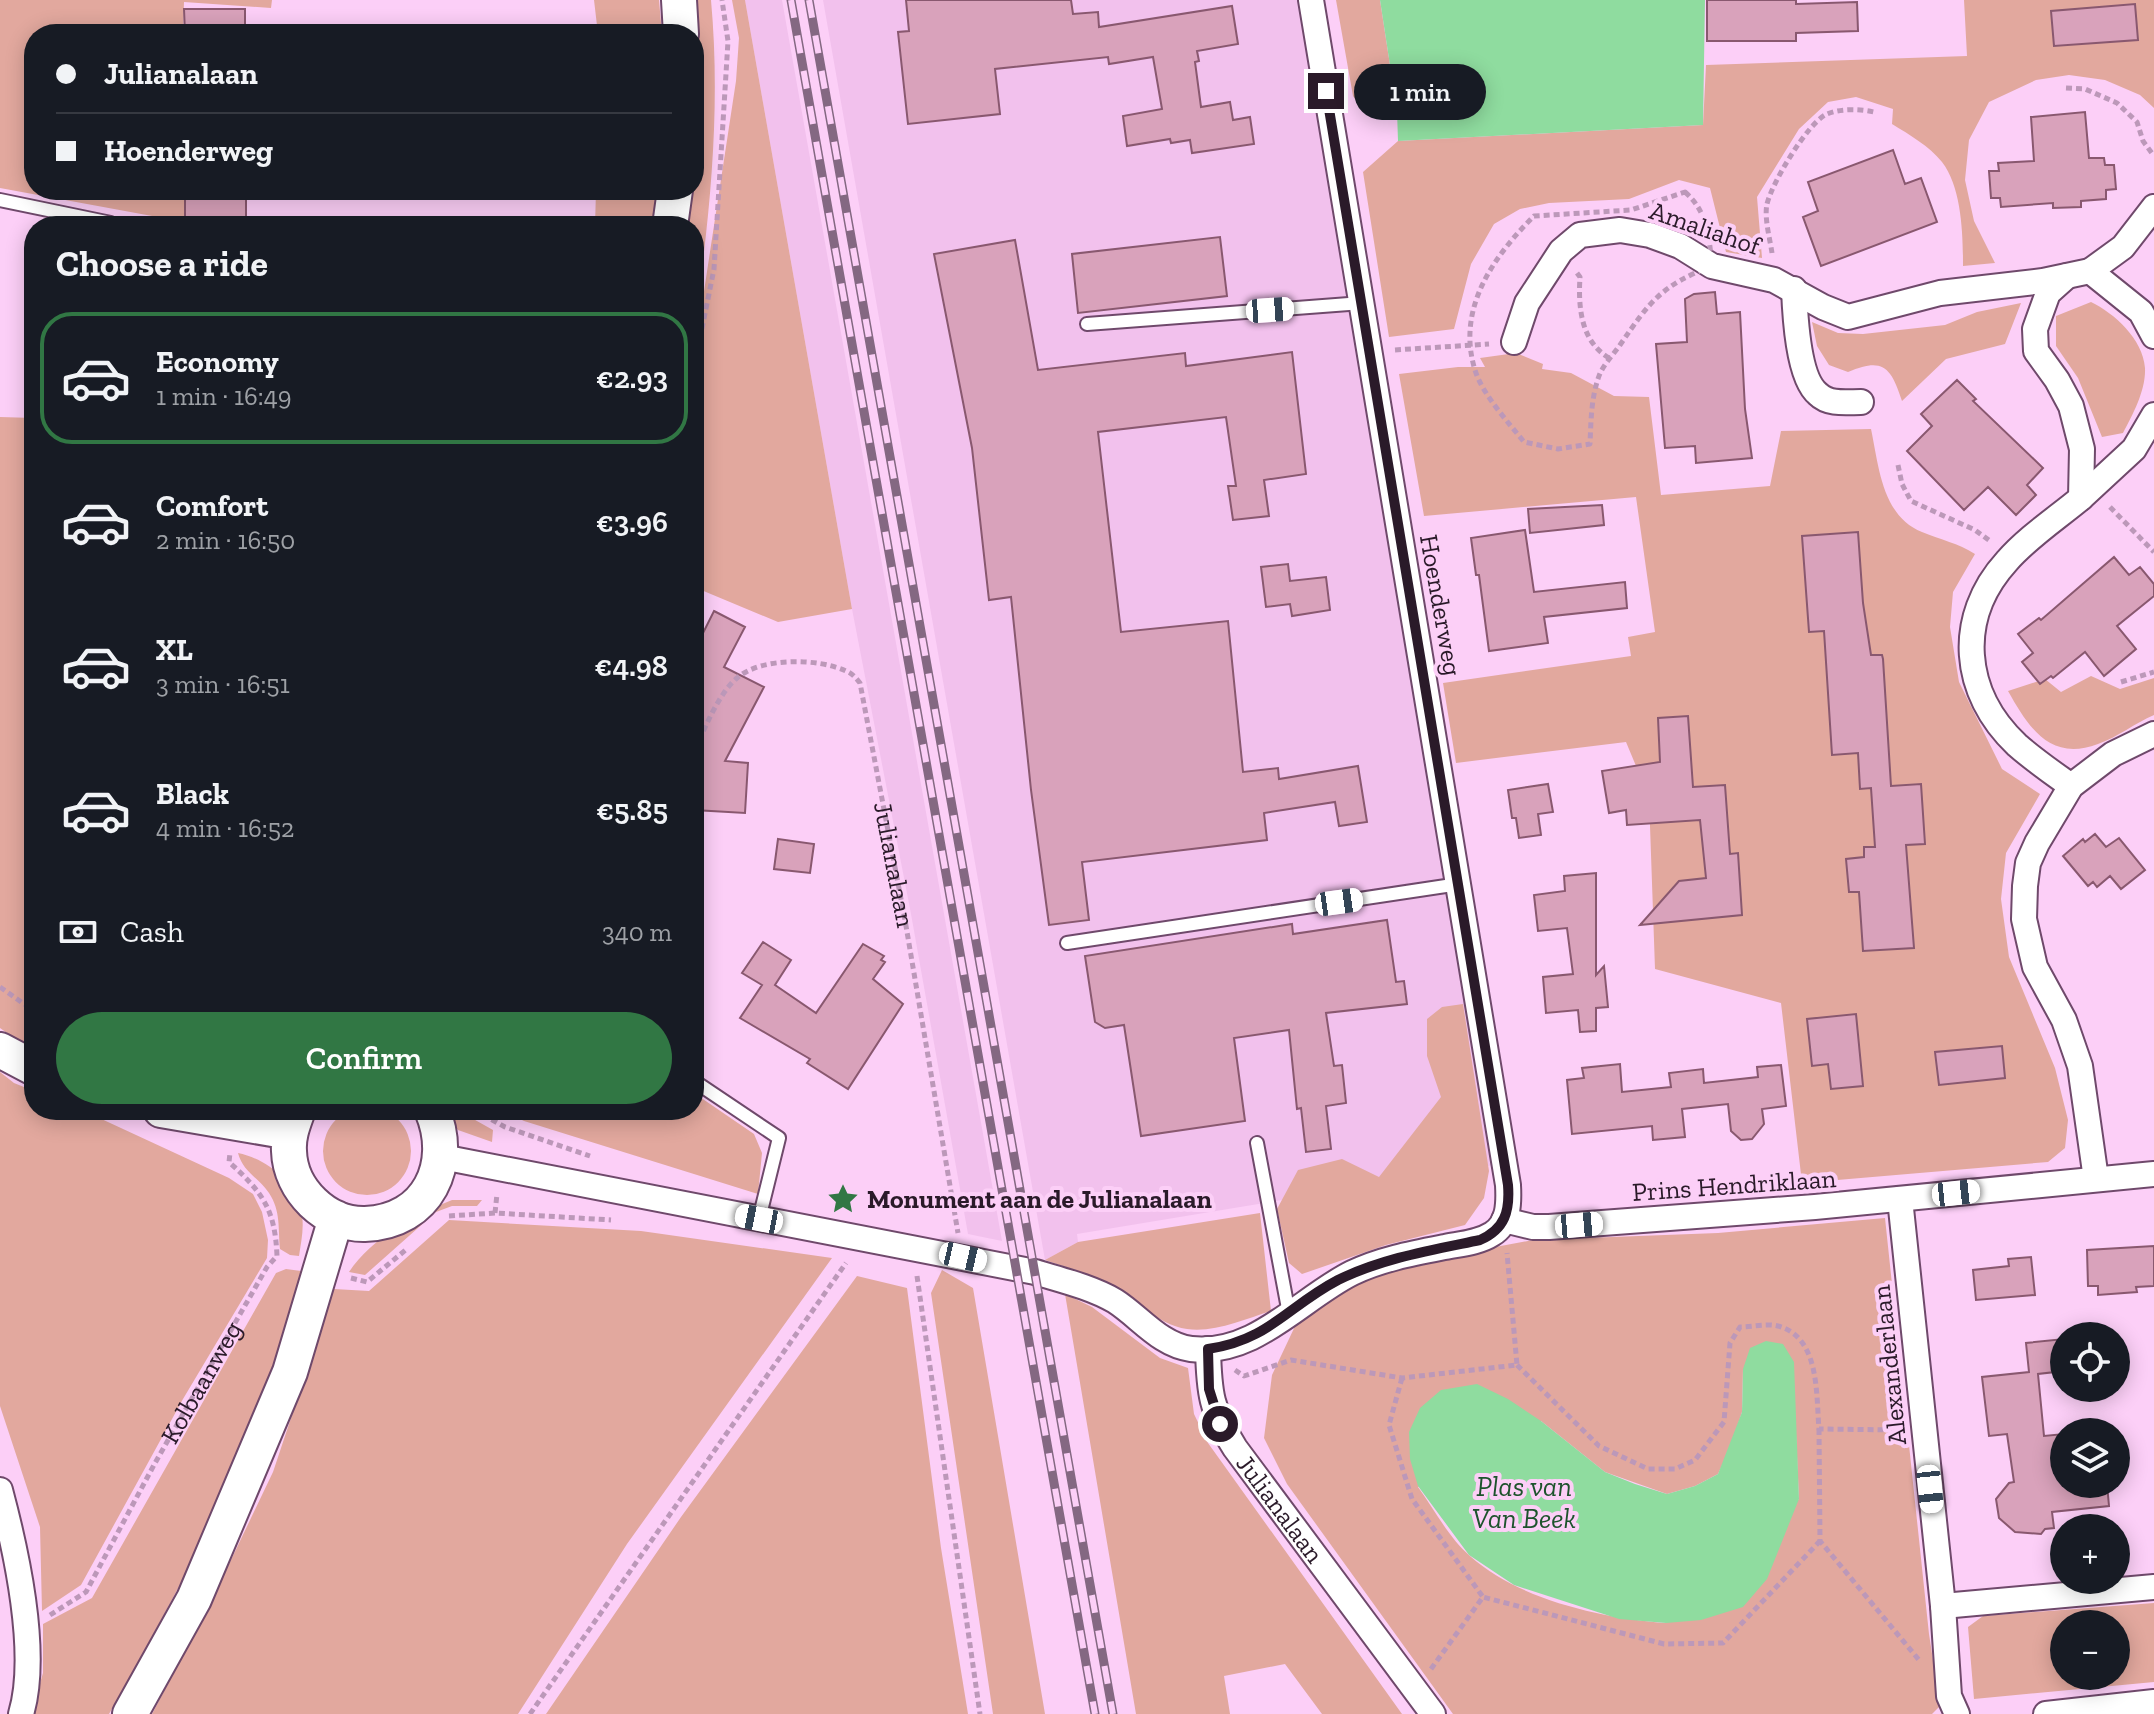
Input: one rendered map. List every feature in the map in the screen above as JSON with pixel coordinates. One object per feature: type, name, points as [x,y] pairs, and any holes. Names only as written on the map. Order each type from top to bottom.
[{"type":"street","points":[[679,0],[680,24]]},
{"type":"street","name":"Hoenderweg","points":[[1311,0],[1508,1185],[1508,1210],[1504,1220]]},
{"type":"street","name":"Amaliahof","points":[[2086,493],[2082,449],[2071,406],[2036,351],[2035,329],[2048,293],[2123,247],[2154,207]]},
{"type":"street","name":"Amaliahof","points":[[1514,342],[1527,303],[1561,251],[1580,235],[1620,230],[1650,235],[1680,246],[1712,266],[1784,284],[1823,307],[1848,317],[1940,293],[2078,273]]},
{"type":"street","points":[[2078,273],[2141,312],[2154,336]]},
{"type":"street","points":[[1784,284],[1803,366],[1816,394],[1832,402],[1861,402]]},
{"type":"street","points":[[2071,786],[2017,745],[1993,717],[1977,688],[1971,634],[1985,591],[2007,560],[2134,449],[2154,415]]},
{"type":"street","points":[[2096,1179],[2080,1066],[2064,1020],[2035,967],[2024,919],[2028,863],[2071,786],[2113,754],[2154,734]]},
{"type":"street","points":[[0,1050],[24,1063]]},
{"type":"street","points":[[213,1120],[234,1124],[294,1121],[291,1164],[303,1193],[318,1208],[336,1218],[363,1224],[391,1220],[416,1206],[433,1184],[442,1157],[436,1120]]},
{"type":"street","points":[[442,1157],[1035,1272],[1113,1300],[1174,1345],[1208,1349],[1244,1342],[1333,1283],[1360,1270],[1400,1256],[1480,1240],[1497,1231],[1504,1220]]},
{"type":"street","name":"Prins Hendriklaan","points":[[1504,1220],[1533,1227],[1549,1227],[1900,1199],[2154,1174]]},
{"type":"street","name":"Alexanderlaan","points":[[1900,1199],[1953,1705]]},
{"type":"street","points":[[130,1714],[194,1599],[278,1402],[290,1372],[336,1218]]},
{"type":"street","name":"Julianalaan","points":[[1208,1349],[1209,1389],[1220,1424],[1433,1714]]},
{"type":"street","points":[[0,1490],[12,1536],[26,1630],[26,1697],[21,1714]]},
{"type":"street","points":[[1943,1606],[2154,1587]]},
{"type":"street","points":[[2046,1714],[2154,1702]]},
{"type":"lane","points":[[0,200],[77,216]]},
{"type":"lane","points":[[1087,324],[1362,303]]},
{"type":"lane","points":[[1067,943],[1459,884]]},
{"type":"lane","points":[[704,1088],[779,1138],[759,1219]]},
{"type":"lane","points":[[1257,1143],[1289,1314]]},
{"type":"path","points":[[704,318],[714,269],[728,41],[722,0]]},
{"type":"path","points":[[2066,88],[2085,89],[2117,103],[2137,122],[2143,141],[2154,156]]},
{"type":"path","points":[[1784,284],[1767,205],[1785,166],[1800,142],[1825,115],[1858,108],[1874,112]]},
{"type":"path","points":[[1685,192],[1697,203],[1707,223],[1712,266],[1679,279],[1661,293],[1642,313],[1600,372],[1592,404],[1590,444],[1558,449],[1524,442],[1475,373],[1470,323],[1479,289],[1506,244],[1534,216],[1631,210],[1685,192]]},
{"type":"path","points":[[1561,251],[1580,277],[1579,296],[1589,339],[1600,353],[1611,359]]},
{"type":"path","points":[[1370,352],[1514,342]]},
{"type":"path","points":[[1898,465],[1902,484],[1911,501],[1975,530],[1996,546],[2007,560]]},
{"type":"path","points":[[2086,493],[2154,552]]},
{"type":"path","name":"Julianalaan","points":[[704,731],[736,678],[762,664],[827,665],[849,671],[860,683],[905,920],[963,1257]]},
{"type":"path","points":[[2121,682],[2154,672]]},
{"type":"path","points":[[0,987],[24,1004]]},
{"type":"path","points":[[492,1120],[505,1127]]},
{"type":"path","name":"Kolbaanweg","points":[[26,1630],[86,1592],[155,1463],[267,1267],[277,1256],[275,1225],[257,1188],[229,1162],[234,1124]]},
{"type":"path","points":[[1504,1220],[1517,1365],[1599,1446],[1648,1469],[1675,1469],[1695,1460],[1724,1422],[1730,1343],[1740,1327],[1776,1325],[1797,1335],[1812,1359],[1819,1429],[1820,1541],[1953,1705]]},
{"type":"path","points":[[530,1714],[847,1261]]},
{"type":"path","points":[[903,1275],[916,1278],[980,1714]]},
{"type":"path","points":[[1208,1349],[1244,1376],[1291,1360],[1402,1378],[1517,1365]]},
{"type":"path","points":[[1402,1378],[1389,1425],[1412,1499],[1483,1597],[1664,1644],[1723,1643],[1820,1541]]},
{"type":"path","points":[[1819,1429],[1924,1430]]},
{"type":"path","points":[[1416,1690],[1483,1597]]},
{"type":"shaded area","points":[[0,0],[272,0],[271,8],[184,2],[183,24],[24,24],[24,192],[0,188]]},
{"type":"shaded area","points":[[594,0],[659,0],[661,24],[597,24]]},
{"type":"shaded area","points":[[689,0],[711,0],[714,123],[704,252],[704,216],[686,216],[687,200],[704,200],[704,24],[693,24]]},
{"type":"shaded area","points":[[732,0],[745,0],[852,609],[778,622],[704,591],[704,291],[736,81],[739,38]]},
{"type":"shaded area","points":[[745,0],[782,0],[1002,1241],[968,1234],[852,609]]},
{"type":"shaded area","points":[[823,0],[1302,0],[1493,1165],[1077,1234],[1078,1242],[1045,1260]]},
{"type":"shaded area","points":[[1336,0],[1380,0],[1397,111],[1366,114],[1353,96]]},
{"type":"shaded area","points":[[1964,0],[2154,0],[2154,108],[2140,95],[2105,80],[2069,75],[2036,80],[1989,102],[1969,140],[1965,180],[1974,221],[1995,263],[1963,266],[1962,226],[1949,173],[1925,146],[1892,124],[1893,109],[1856,97],[1828,102],[1799,129],[1757,197],[1762,258],[1726,252],[1710,188],[1679,180],[1629,199],[1549,203],[1520,209],[1494,224],[1471,264],[1454,329],[1389,337],[1363,172],[1398,141],[1703,125],[1706,65],[1967,56]]},
{"type":"shaded area","points":[[65,200],[185,200],[185,216],[152,216]]},
{"type":"shaded area","points":[[596,200],[655,200],[653,216],[595,216]]},
{"type":"shaded area","points":[[2091,302],[2126,328],[2139,347],[2145,368],[2141,393],[2123,433],[2102,437],[2078,378],[2056,346],[2056,316]]},
{"type":"shaded area","points":[[2021,303],[2005,344],[1946,359],[1902,401],[1894,380],[1884,368],[1870,365],[1848,372],[1829,365],[1817,346],[1812,322],[1838,333],[1863,334],[1945,325],[1977,312]]},
{"type":"shaded area","points":[[1516,353],[1543,364],[1542,369],[1571,373],[1614,396],[1649,397],[1661,495],[1770,486],[1781,431],[1871,429],[1884,489],[1898,514],[1922,532],[1975,554],[1953,592],[1950,627],[1959,682],[2002,769],[2040,794],[2006,853],[2001,899],[2009,957],[2055,1068],[2068,1120],[2065,1148],[2048,1162],[1802,1183],[1781,1003],[1655,969],[1649,797],[1626,742],[1456,763],[1443,683],[1631,656],[1628,637],[1655,632],[1636,497],[1424,516],[1399,374],[1485,367],[1480,358]]},
{"type":"shaded area","points":[[0,417],[24,418],[24,1045],[0,1028]]},
{"type":"shaded area","points":[[2091,676],[2120,689],[2154,678],[2154,715],[2098,744],[2067,749],[2054,745],[2033,729],[2008,691],[2045,679],[2061,692]]},
{"type":"shaded area","points":[[1463,1004],[1489,1171],[1484,1198],[1465,1225],[1386,1245],[1302,1274],[1289,1263],[1277,1209],[1298,1170],[1342,1159],[1379,1177],[1441,1097],[1427,1056],[1427,1019],[1442,1007]]},
{"type":"shaded area","points":[[0,1072],[24,1087],[24,1120],[104,1120],[229,1178],[253,1194],[262,1212],[268,1240],[267,1258],[183,1399],[81,1585],[42,1611],[40,1527],[0,1406]]},
{"type":"shaded area","points":[[704,1100],[754,1134],[762,1153],[758,1194],[524,1121],[704,1120]]},
{"type":"shaded area","points":[[336,1120],[398,1120],[410,1142],[410,1160],[403,1175],[391,1187],[376,1194],[358,1194],[343,1187],[331,1175],[324,1160],[324,1142]]},
{"type":"shaded area","points":[[450,1120],[475,1120],[493,1130],[492,1142],[458,1130]]},
{"type":"shaded area","points":[[238,1153],[268,1166],[292,1190],[302,1216],[299,1256],[280,1249],[273,1200],[243,1165]]},
{"type":"shaded area","points":[[452,1200],[482,1200],[477,1206],[452,1206],[436,1212],[365,1275],[349,1272],[382,1238],[423,1213]]},
{"type":"shaded area","points":[[1260,1213],[1271,1311],[1219,1327],[1197,1330],[1165,1322],[1103,1281],[1045,1260],[1078,1242]]},
{"type":"shaded area","points":[[1885,1218],[1929,1634],[1940,1706],[1932,1714],[1453,1714],[1287,1484],[1264,1438],[1272,1375],[1297,1322],[1326,1294],[1384,1268],[1533,1240],[1718,1233]],"holes":[[[1743,1369],[1796,1435],[1799,1499],[1666,1623],[1589,1611],[1512,1584],[1462,1549],[1418,1487],[1541,1421],[1605,1472],[1667,1494],[1695,1486],[1718,1474],[1730,1448],[1742,1412]]]},
{"type":"shaded area","points":[[449,1220],[641,1231],[832,1258],[627,1544],[518,1714],[152,1714],[208,1608],[273,1472],[334,1289],[369,1291]]},
{"type":"shaded area","points":[[286,1269],[301,1271],[276,1364],[256,1421],[198,1549],[109,1714],[31,1714],[43,1673],[43,1624],[92,1598],[276,1273]]},
{"type":"shaded area","points":[[942,1270],[973,1288],[1045,1714],[993,1714],[931,1293]]},
{"type":"shaded area","points":[[857,1276],[907,1288],[941,1548],[968,1714],[546,1714],[681,1517]]},
{"type":"shaded area","points":[[1065,1294],[1092,1307],[1160,1358],[1188,1368],[1194,1414],[1208,1443],[1402,1714],[1322,1714],[1285,1664],[1224,1676],[1230,1714],[1136,1714]]},
{"type":"shaded area","points":[[2154,1603],[2154,1682],[2130,1684],[2130,1610],[2062,1610]]},
{"type":"shaded area","points":[[2050,1611],[2050,1690],[2069,1690],[1974,1699],[1968,1627],[1983,1616]]},
{"type":"water","points":[[1380,0],[1705,0],[1703,125],[1398,141],[1397,111]]},
{"type":"water","name":"Plas van Van Beek","points":[[1766,1341],[1783,1344],[1794,1362],[1799,1499],[1767,1579],[1743,1607],[1701,1620],[1666,1623],[1619,1619],[1514,1585],[1469,1555],[1418,1486],[1410,1459],[1409,1432],[1420,1408],[1441,1390],[1477,1384],[1508,1399],[1541,1421],[1605,1472],[1667,1494],[1695,1486],[1718,1474],[1742,1412],[1743,1369],[1750,1348]]},
{"type":"building","points":[[906,0],[1071,0],[1073,14],[1098,12],[1099,27],[1232,6],[1238,44],[1197,51],[1199,61],[1195,62],[1201,107],[1230,102],[1233,120],[1250,117],[1254,144],[1192,153],[1190,140],[1171,143],[1170,139],[1127,146],[1123,116],[1162,109],[1153,57],[1109,64],[1108,57],[995,69],[1000,114],[908,124],[898,32],[909,31]]},
{"type":"building","points":[[1707,0],[1796,0],[1796,4],[1857,2],[1858,31],[1796,33],[1796,41],[1707,41]]},
{"type":"building","points":[[2135,4],[2138,40],[2054,46],[2051,11]]},
{"type":"building","points":[[184,9],[245,9],[245,24],[185,24]]},
{"type":"building","points":[[2085,112],[2089,158],[2104,158],[2105,165],[2114,165],[2116,189],[2106,190],[2106,199],[2081,201],[2081,207],[2053,208],[2053,203],[2001,207],[2000,198],[1991,198],[1989,171],[1999,171],[1998,163],[2034,161],[2031,117]]},
{"type":"building","points":[[1893,150],[1905,184],[1921,178],[1937,222],[1821,266],[1803,217],[1818,211],[1808,182]]},
{"type":"building","points":[[185,200],[246,200],[246,216],[185,216]]},
{"type":"building","points":[[1220,237],[1227,296],[1078,313],[1072,254]]},
{"type":"building","points":[[1015,240],[1038,370],[1185,353],[1186,366],[1292,352],[1306,474],[1264,480],[1269,516],[1233,520],[1228,486],[1236,486],[1226,417],[1098,432],[1121,632],[1228,621],[1243,772],[1278,768],[1279,779],[1358,766],[1367,822],[1339,826],[1335,802],[1264,813],[1267,840],[1082,862],[1089,920],[1049,925],[1011,597],[989,600],[972,448],[934,254]]},
{"type":"building","points":[[1715,292],[1717,314],[1740,312],[1745,409],[1752,458],[1696,463],[1695,446],[1665,448],[1656,344],[1687,342],[1685,299],[1694,294]]},
{"type":"building","points":[[1957,380],[1976,399],[1973,401],[2043,468],[2027,485],[2036,495],[2016,515],[1988,487],[1964,510],[1907,451],[1932,426],[1921,414]]},
{"type":"building","points":[[1602,505],[1604,525],[1530,533],[1528,509]]},
{"type":"building","points":[[1525,530],[1534,592],[1625,582],[1627,608],[1544,617],[1548,643],[1489,651],[1471,538]]},
{"type":"building","points":[[1858,532],[1863,603],[1871,655],[1882,655],[1883,659],[1891,786],[1921,784],[1925,844],[1906,845],[1914,948],[1863,951],[1859,892],[1849,892],[1846,859],[1864,857],[1864,847],[1875,847],[1871,788],[1860,789],[1858,753],[1832,755],[1824,631],[1809,632],[1802,536]]},
{"type":"building","points":[[2114,557],[2129,575],[2140,567],[2154,584],[2154,596],[2117,626],[2136,649],[2104,676],[2085,652],[2053,678],[2051,676],[2040,684],[2022,662],[2033,653],[2018,634],[2039,618],[2041,620]]},
{"type":"building","points":[[1288,564],[1290,581],[1326,577],[1330,610],[1292,616],[1290,604],[1266,607],[1261,567]]},
{"type":"building","points":[[714,611],[745,627],[724,667],[764,687],[725,761],[748,763],[745,813],[704,811],[704,631]]},
{"type":"building","points":[[1688,716],[1693,787],[1725,785],[1730,854],[1738,853],[1742,915],[1640,925],[1679,881],[1706,878],[1700,820],[1627,825],[1626,810],[1609,813],[1602,771],[1660,762],[1658,718]]},
{"type":"building","points":[[1548,784],[1553,812],[1538,814],[1541,835],[1519,838],[1508,790]]},
{"type":"building","points":[[2095,834],[2106,847],[2119,838],[2145,870],[2121,889],[2110,876],[2097,887],[2093,882],[2088,886],[2063,856],[2083,839],[2085,842]]},
{"type":"building","points":[[778,839],[814,844],[810,873],[774,869]]},
{"type":"building","points":[[1596,873],[1596,975],[1604,966],[1608,1007],[1596,1008],[1596,1031],[1580,1032],[1578,1010],[1546,1013],[1543,977],[1573,974],[1567,928],[1538,931],[1534,895],[1565,891],[1564,876]]},
{"type":"building","points":[[1387,920],[1396,982],[1404,981],[1407,1004],[1326,1013],[1334,1066],[1342,1065],[1346,1103],[1326,1106],[1331,1149],[1306,1152],[1301,1108],[1297,1109],[1289,1030],[1234,1038],[1245,1121],[1141,1136],[1124,1025],[1105,1028],[1095,1022],[1085,956],[1292,924],[1293,934]]},
{"type":"building","points":[[763,942],[791,960],[775,985],[816,1013],[863,944],[884,956],[881,960],[885,962],[873,979],[903,1004],[848,1089],[807,1063],[810,1059],[740,1018],[762,985],[742,973]]},
{"type":"building","points":[[1856,1014],[1863,1086],[1831,1089],[1828,1064],[1812,1066],[1807,1019]]},
{"type":"building","points":[[2002,1046],[2005,1078],[1939,1085],[1935,1052]]},
{"type":"building","points":[[1620,1064],[1622,1092],[1671,1087],[1669,1073],[1703,1069],[1704,1083],[1758,1077],[1757,1067],[1781,1065],[1786,1106],[1762,1109],[1764,1124],[1752,1139],[1741,1140],[1731,1131],[1728,1104],[1682,1109],[1685,1137],[1653,1140],[1652,1126],[1572,1134],[1567,1080],[1584,1078],[1582,1068]]},
{"type":"building","points":[[2154,1246],[2154,1286],[2136,1287],[2137,1292],[2098,1295],[2098,1286],[2088,1286],[2087,1250]]},
{"type":"building","points":[[2031,1257],[2035,1295],[1976,1300],[1973,1270],[2009,1266],[2008,1259]]},
{"type":"building","points":[[2050,1340],[2050,1373],[2038,1374],[2044,1436],[2050,1435],[2050,1498],[2108,1498],[2109,1506],[2052,1512],[2050,1528],[2041,1534],[2015,1532],[1999,1518],[1996,1499],[2009,1483],[2014,1482],[2007,1434],[1989,1436],[1982,1377],[2029,1372],[2026,1343]]},
{"type":"railway","points":[[791,0],[1095,1714]]},
{"type":"railway","points":[[809,0],[1113,1714]]},
{"type":"place","name":"Monument aan de Julianalaan","points":[[843,1199]]},
{"type":"route","points":[[1220,1424],[1209,1389],[1208,1349],[1244,1342],[1310,1297],[1360,1270],[1400,1256],[1491,1235],[1497,1231],[1508,1210],[1508,1185],[1326,91]]}]
